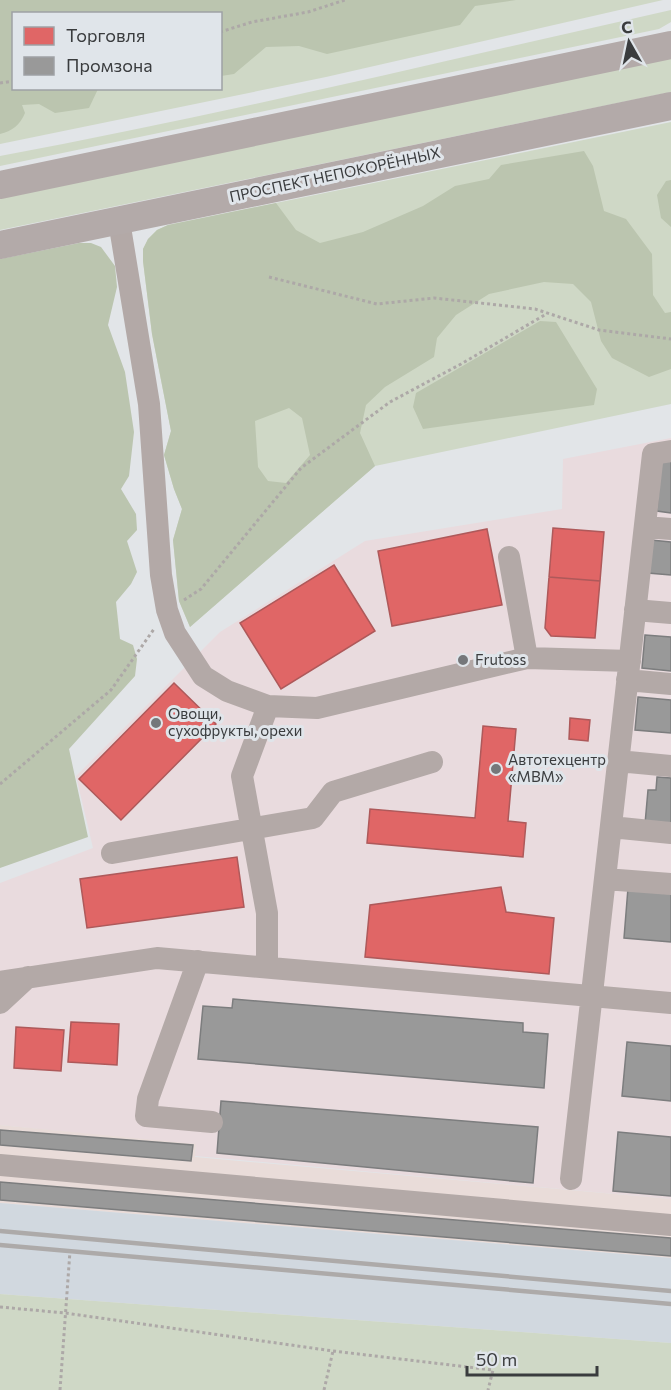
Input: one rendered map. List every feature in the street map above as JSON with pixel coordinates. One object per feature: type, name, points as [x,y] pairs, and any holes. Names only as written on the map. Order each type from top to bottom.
[{"type":"main road","points":[[0,185],[671,45]]},
{"type":"main road","name":"ПРОСПЕКТ НЕПОКОРЁННЫХ","points":[[0,245],[671,106]]},
{"type":"street","points":[[119,221],[149,404],[161,575],[167,610],[175,633],[203,676],[227,691],[268,706],[317,708],[527,658],[628,670],[671,684]]},
{"type":"street","points":[[571,1179],[653,454],[671,451]]},
{"type":"street","points":[[645,527],[671,529]]},
{"type":"street","points":[[508,557],[527,658]]},
{"type":"street","points":[[635,610],[671,613]]},
{"type":"street","points":[[267,967],[267,913],[242,776],[268,706]]},
{"type":"street","points":[[618,761],[671,766]]},
{"type":"street","points":[[112,853],[313,818],[333,792],[432,762]]},
{"type":"street","points":[[611,827],[671,833]]},
{"type":"street","points":[[605,879],[671,885]]},
{"type":"street","points":[[0,982],[158,958],[671,1004]]},
{"type":"street","points":[[198,961],[147,1098],[146,1116],[212,1122]]},
{"type":"street","points":[[0,1003],[28,977]]},
{"type":"street","points":[[0,1165],[671,1225]]},
{"type":"path","points":[[222,31],[252,22],[308,12],[345,0]]},
{"type":"path","points":[[269,277],[377,303],[434,298],[535,309],[599,330],[671,339]]},
{"type":"path","points":[[0,784],[111,690],[167,610],[201,589],[301,468],[390,402],[548,313]]},
{"type":"path","points":[[60,1390],[70,1251]]},
{"type":"path","points":[[0,1307],[65,1313],[333,1351],[493,1370],[488,1390]]},
{"type":"path","points":[[324,1390],[333,1351]]},
{"type":"shaded area","points":[[671,438],[671,1199],[195,1156],[196,1145],[0,1125],[0,883],[93,848],[76,776],[220,632],[365,541],[562,509],[563,459]]},
{"type":"shaded area","points":[[0,1125],[196,1144],[195,1157],[671,1199],[671,1258],[0,1203]]},
{"type":"shaded area","points":[[0,1203],[671,1258],[671,1343],[0,1294]]},
{"type":"green space","points":[[0,0],[663,0],[326,77],[0,144]]},
{"type":"green space","points":[[0,0],[516,0],[475,6],[460,25],[327,54],[299,46],[266,47],[234,74],[222,76],[222,12],[12,12],[12,90],[98,90],[89,108],[55,113],[39,104],[22,105],[25,113],[21,121],[12,129],[0,134]]},
{"type":"green space","points":[[671,10],[671,22],[659,29],[0,166],[0,156],[252,105]]},
{"type":"green space","points":[[671,58],[671,92],[0,230],[0,195]]},
{"type":"green space","points":[[671,122],[671,404],[375,466],[190,627],[179,601],[173,540],[182,509],[164,455],[171,431],[152,334],[143,261],[143,249],[148,239],[157,230],[168,225]]},
{"type":"green space","points":[[584,151],[593,166],[604,211],[626,219],[652,254],[653,295],[665,313],[671,312],[671,369],[649,377],[612,358],[601,341],[591,302],[573,284],[544,282],[489,294],[456,315],[437,338],[434,357],[385,387],[366,405],[360,433],[375,466],[190,627],[179,601],[173,540],[182,509],[164,455],[171,431],[152,334],[143,261],[143,249],[148,239],[157,230],[168,225],[276,203],[296,230],[320,243],[363,232],[423,206],[455,186],[489,179],[501,165]],"holes":[[[289,408],[302,418],[310,455],[286,483],[268,481],[258,467],[255,421]]]},
{"type":"green space","points":[[671,180],[671,227],[661,218],[657,195],[666,181]]},
{"type":"green space","points":[[79,243],[91,243],[101,247],[115,266],[117,287],[108,325],[125,372],[134,432],[129,476],[121,489],[136,514],[137,530],[127,541],[137,572],[131,584],[116,602],[120,639],[133,645],[137,659],[135,676],[69,749],[88,837],[0,868],[0,259]]},
{"type":"green space","points":[[540,321],[556,322],[597,389],[594,405],[423,429],[413,407],[416,393]]},
{"type":"green space","points":[[0,1294],[671,1343],[671,1390],[0,1390]]},
{"type":"building: Торговля","points":[[553,528],[604,532],[600,581],[549,577]]},
{"type":"building: Торговля","points":[[487,529],[502,605],[392,626],[378,551]]},
{"type":"building: Торговля","points":[[334,565],[375,631],[281,689],[240,623]]},
{"type":"building: Торговля","points":[[549,577],[600,581],[595,638],[551,636],[545,628]]},
{"type":"building: Торговля","points":[[174,683],[216,724],[121,820],[79,779]]},
{"type":"building: Торговля","points":[[570,718],[590,720],[588,741],[569,739]]},
{"type":"building: Торговля","name":"Автотехцентр «МВМ»","points":[[483,726],[516,729],[508,821],[526,823],[523,857],[367,843],[370,809],[475,818]]},
{"type":"building: Торговля","points":[[237,857],[244,907],[87,928],[80,879]]},
{"type":"building: Торговля","points":[[501,887],[506,912],[554,918],[549,974],[365,957],[370,905]]},
{"type":"building: Торговля","points":[[71,1022],[119,1024],[117,1065],[68,1062]]},
{"type":"building: Торговля","points":[[16,1027],[64,1030],[61,1071],[14,1068]]},
{"type":"building: Промзона","points":[[661,460],[671,461],[671,513],[657,511]]},
{"type":"building: Промзона","points":[[651,540],[671,542],[671,575],[648,573]]},
{"type":"building: Промзона","points":[[645,635],[671,637],[671,671],[642,668]]},
{"type":"building: Промзона","points":[[638,697],[671,700],[671,733],[635,730]]},
{"type":"building: Промзона","points":[[657,777],[671,778],[671,826],[645,824],[648,790],[656,790]]},
{"type":"building: Промзона","points":[[628,888],[671,892],[671,942],[624,938]]},
{"type":"building: Промзона","points":[[233,999],[523,1023],[523,1032],[548,1034],[544,1088],[198,1059],[203,1006],[232,1008]]},
{"type":"building: Промзона","points":[[627,1042],[671,1046],[671,1101],[622,1096]]},
{"type":"building: Промзона","points":[[221,1101],[538,1127],[533,1183],[217,1153]]},
{"type":"building: Промзона","points":[[0,1130],[193,1145],[191,1161],[0,1145]]},
{"type":"building: Промзона","points":[[618,1132],[671,1137],[671,1196],[613,1191]]},
{"type":"building: Промзона","points":[[0,1182],[671,1238],[671,1256],[0,1200]]},
{"type":"railway","points":[[0,1231],[671,1291]]},
{"type":"railway","points":[[0,1245],[671,1304]]},
{"type":"place","name":"Frutoss","points":[[463,660]]},
{"type":"place","name":"Овощи, сухофрукты, орехи","points":[[156,723]]},
{"type":"place","name":"Автотехцентр «МВМ»","points":[[496,769]]}]
